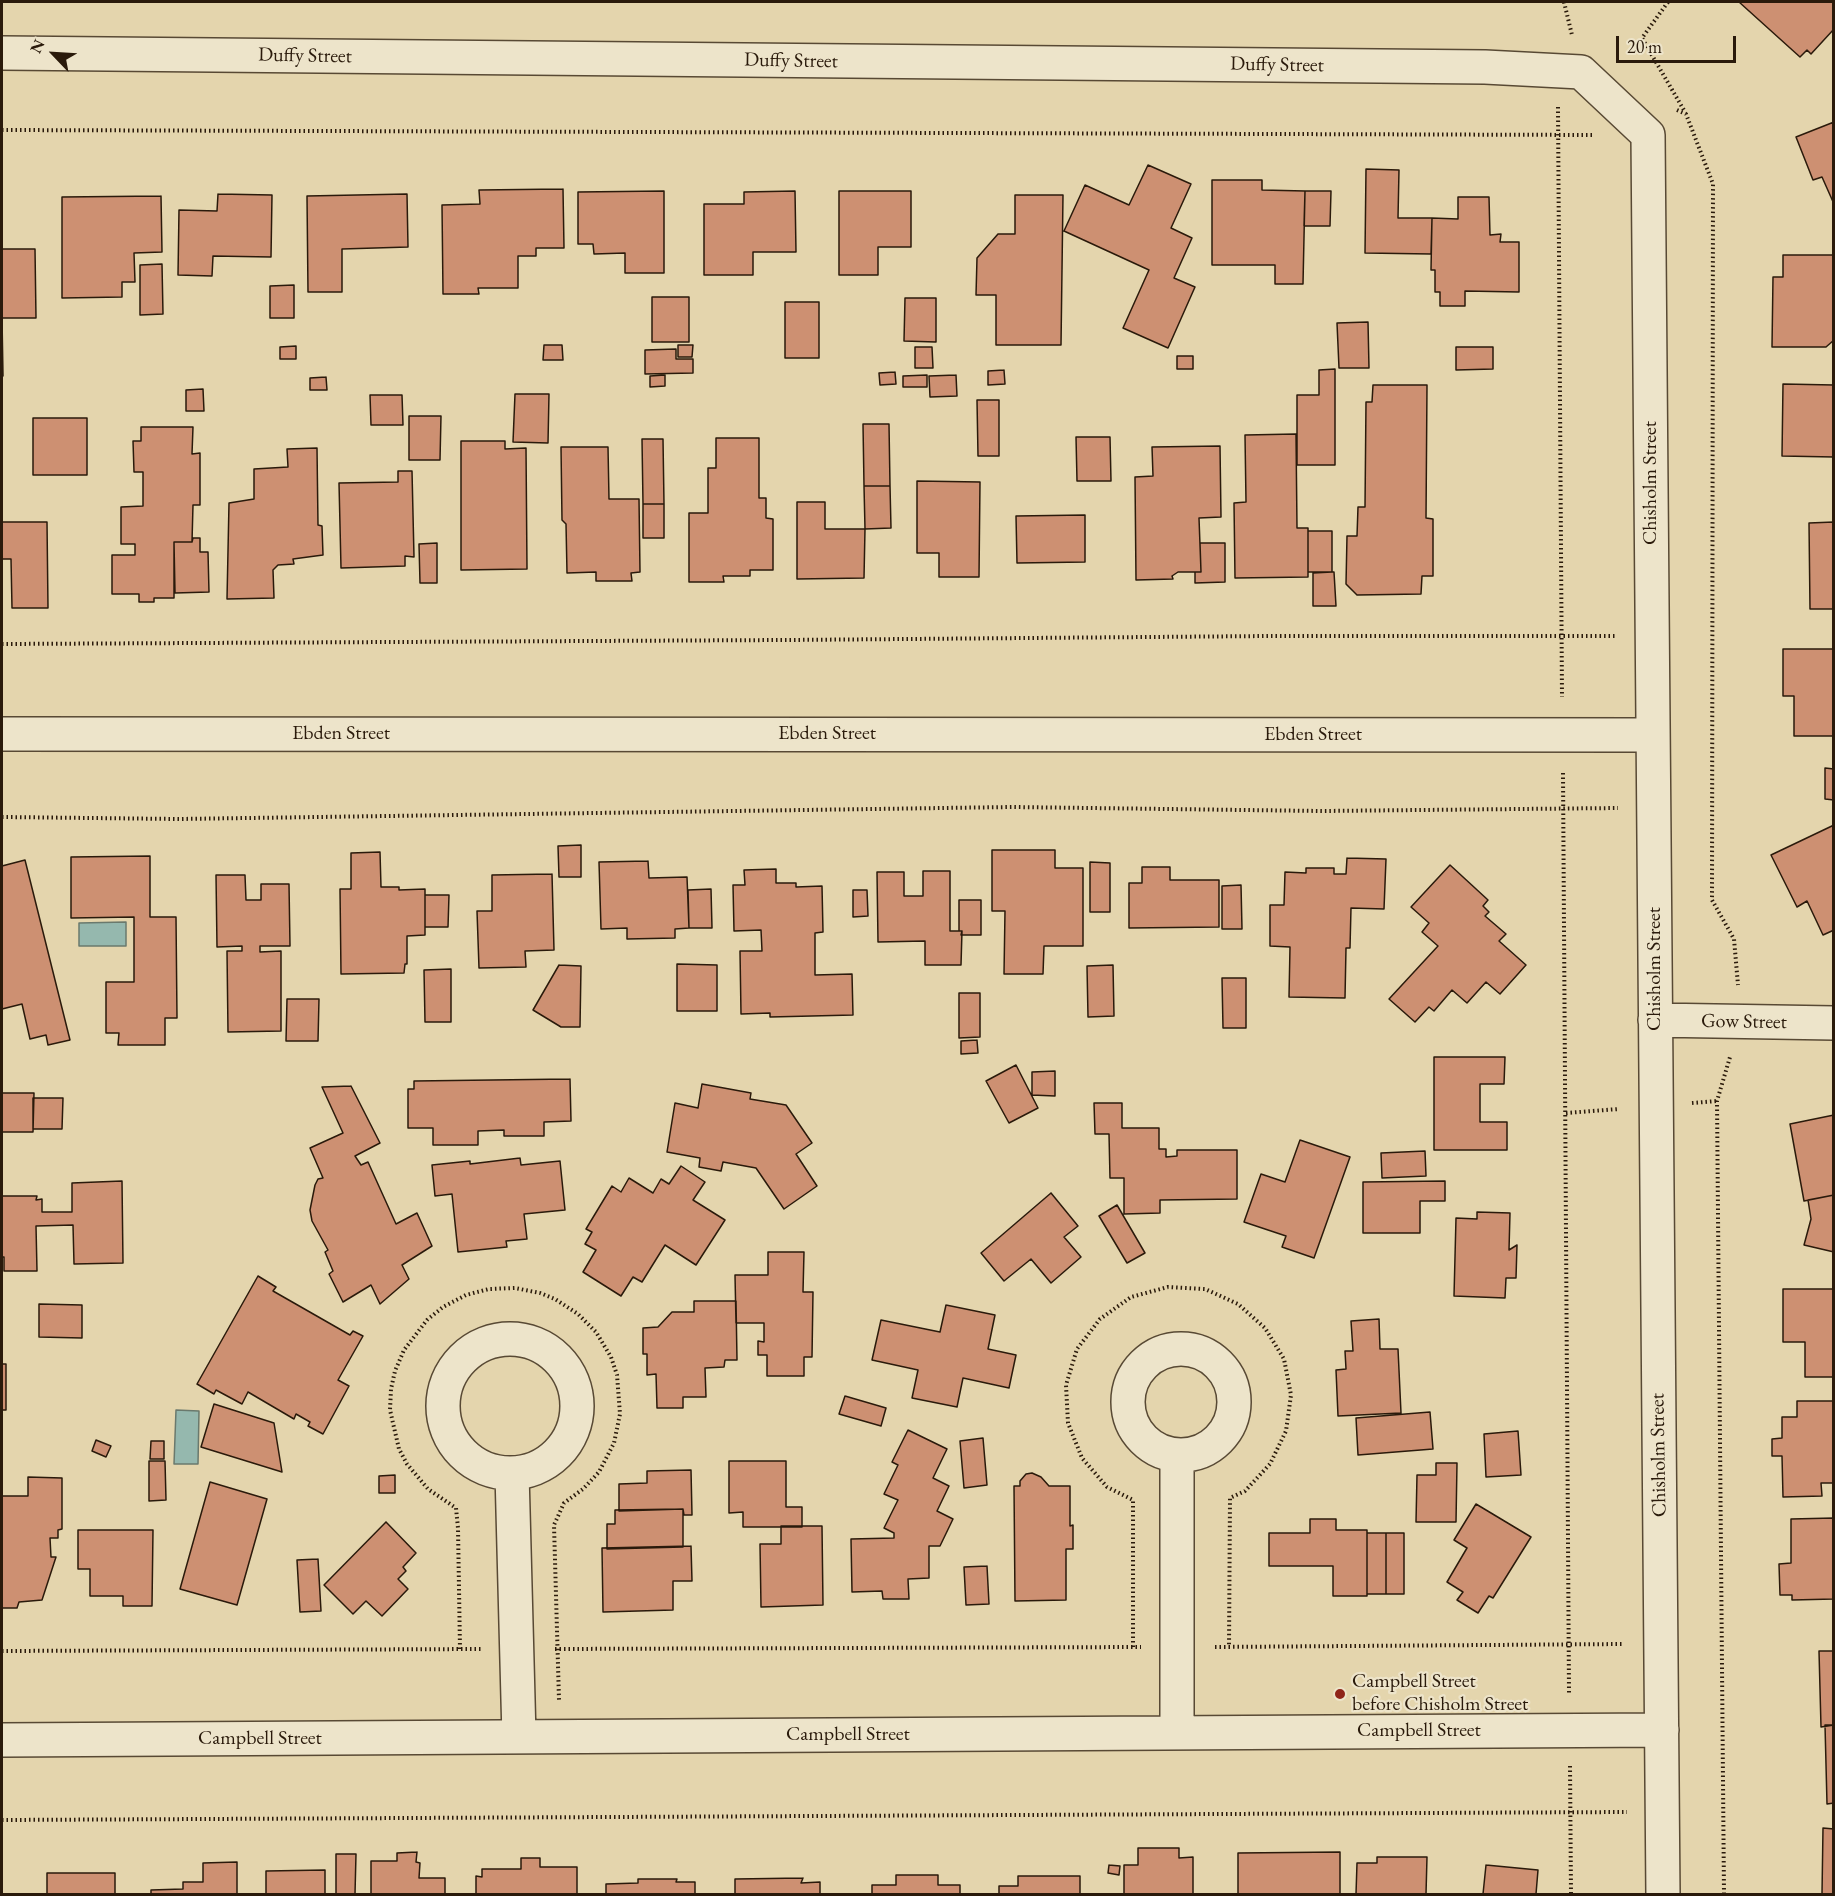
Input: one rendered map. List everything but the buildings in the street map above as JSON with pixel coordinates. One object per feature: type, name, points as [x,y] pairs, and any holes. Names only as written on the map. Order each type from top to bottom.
[{"type":"street","name":"Duffy Street","points":[[2,53],[1449,67],[1570,71]]},
{"type":"street","points":[[1570,71],[1648,135]]},
{"type":"street","name":"Chisholm Street","points":[[1648,135],[1663,1894]]},
{"type":"street","name":"Ebden Street","points":[[2,734],[1653,735]]},
{"type":"street","name":"Gow Street","points":[[1656,1020],[1833,1023]]},
{"type":"street","points":[[498,1339],[520,1339],[542,1346],[559,1360],[571,1378],[576,1399],[575,1421],[567,1441],[553,1458],[533,1469],[512,1473],[489,1470],[469,1460],[454,1444],[445,1424],[442,1401],[448,1379],[460,1360],[478,1347],[498,1339]]},
{"type":"street","points":[[1177,1456],[1177,1732]]},
{"type":"street","points":[[512,1473],[519,1737]]},
{"type":"street","name":"Campbell Street","points":[[2,1740],[1662,1730]]},
{"type":"path","points":[[1564,2],[1571,35],[1581,39]]},
{"type":"path","points":[[1668,2],[1642,38],[1686,114],[1713,184],[1712,900]]},
{"type":"path","points":[[1570,71],[1558,135],[1571,1894]]},
{"type":"path","points":[[1676,110],[1686,114]]},
{"type":"path","points":[[2,130],[1648,135]]},
{"type":"path","points":[[2,644],[1269,636],[1652,636]]},
{"type":"path","points":[[2,817],[179,819],[1012,807],[1322,812],[1654,807]]},
{"type":"path","points":[[1717,1101],[1724,1894]]},
{"type":"path","points":[[2,1652],[1661,1644]]},
{"type":"path","points":[[2,1820],[1662,1812]]},
{"type":"water","points":[[126,922],[126,946],[79,946],[79,923]]},
{"type":"water","points":[[176,1410],[199,1411],[198,1464],[174,1464]]},
{"type":"place","name":"Campbell Street before Chisholm Street","points":[[1340,1694]]}]
